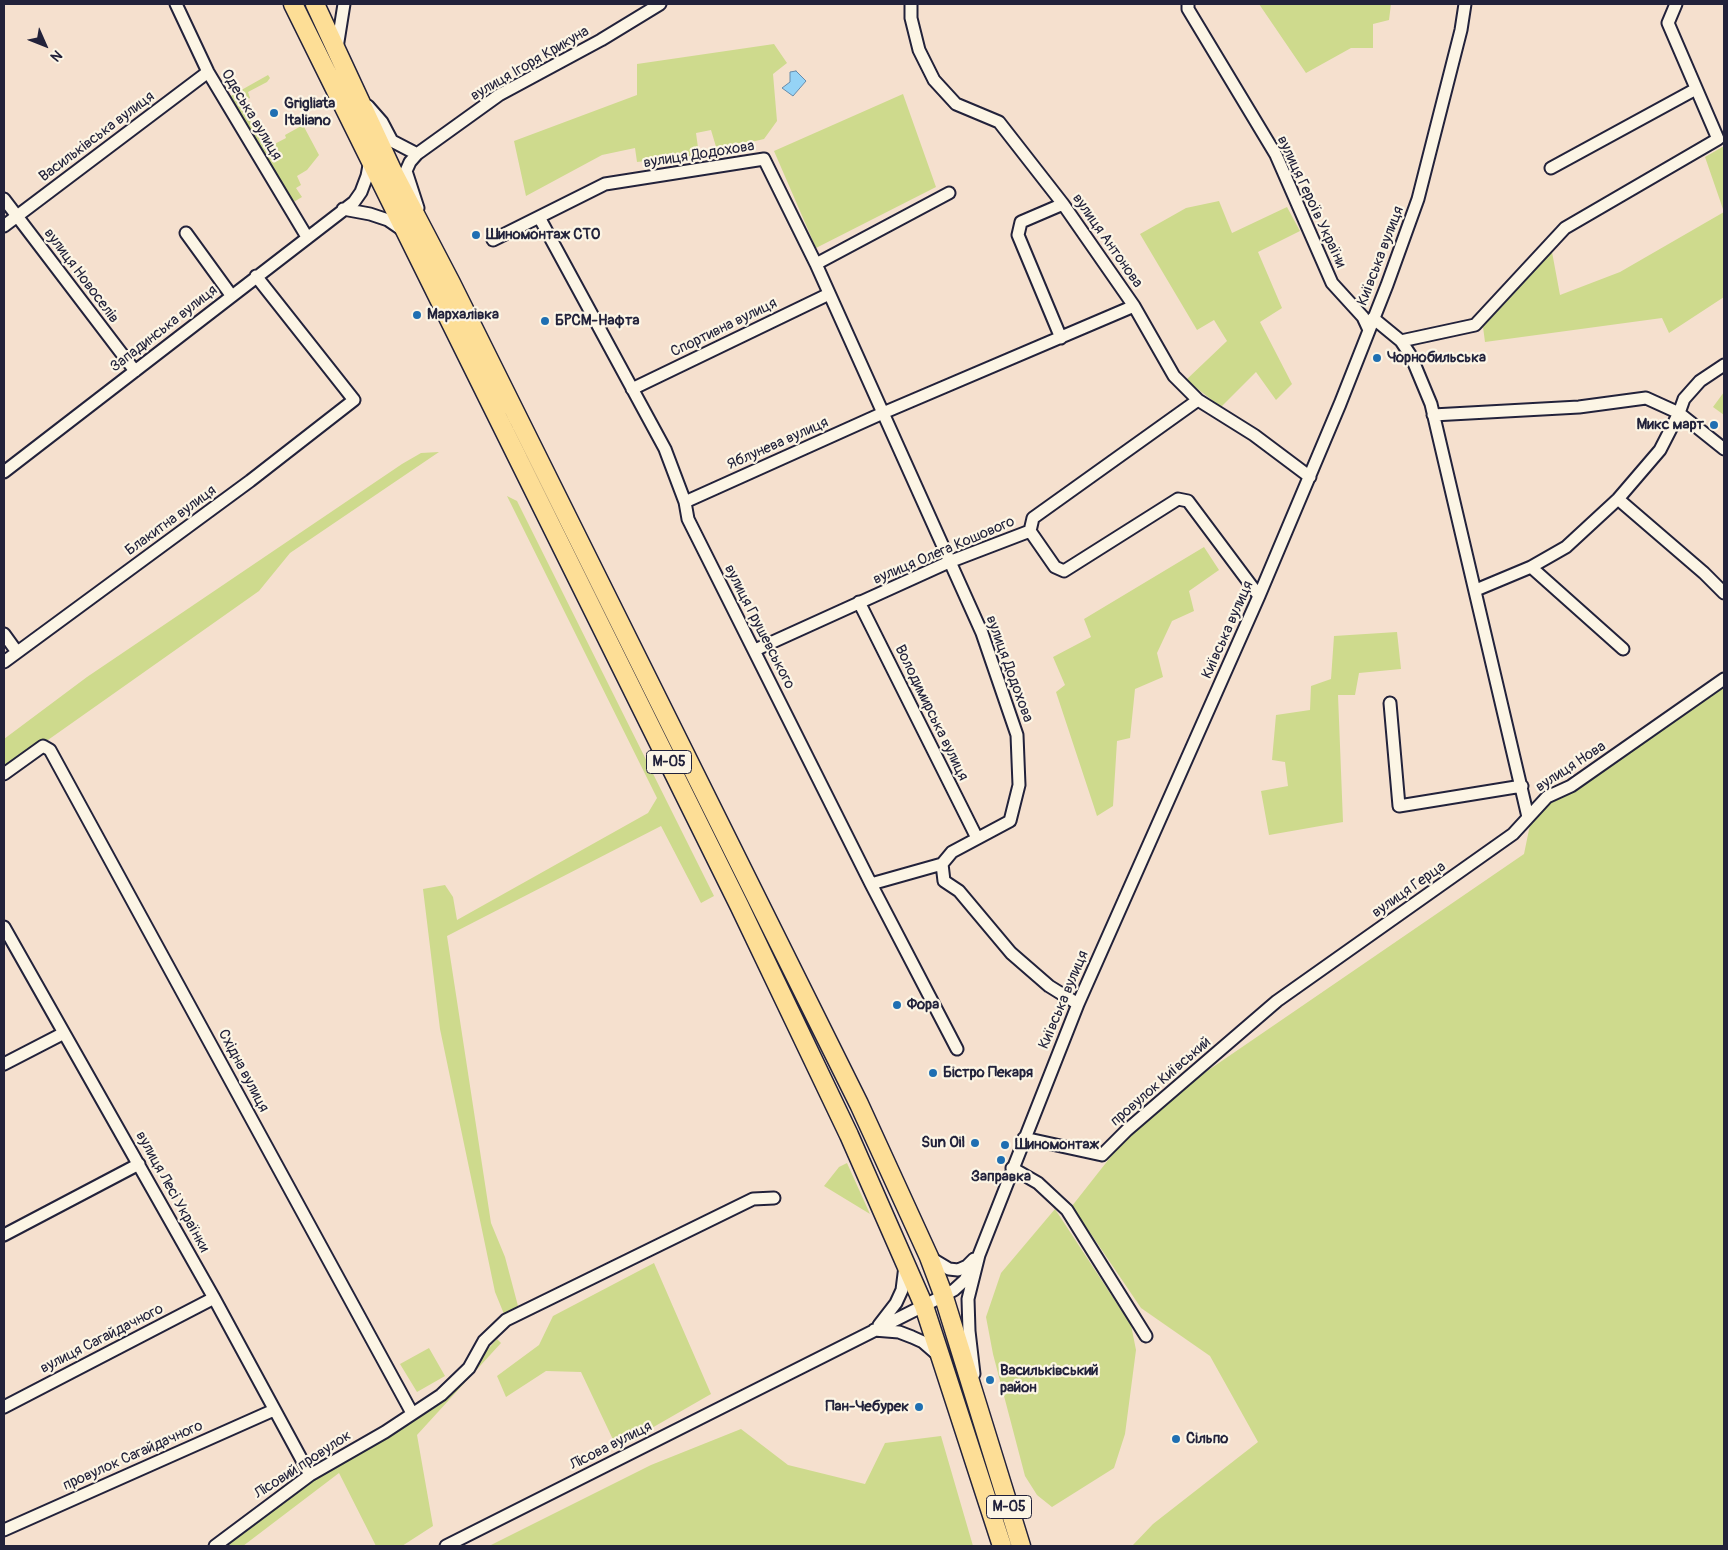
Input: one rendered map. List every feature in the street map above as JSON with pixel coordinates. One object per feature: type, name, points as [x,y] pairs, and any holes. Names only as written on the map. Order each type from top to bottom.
[{"type":"highway","name":"М-05","points":[[293,4],[370,157],[416,232],[859,1104],[929,1257],[979,1407],[1021,1546]]},
{"type":"highway","name":"М-05","points":[[315,4],[393,172],[416,232],[784,997],[906,1262],[924,1306],[1002,1546]]},
{"type":"street","name":"Одеська вулиця","points":[[176,4],[208,72],[307,237]]},
{"type":"street","points":[[337,50],[344,4]]},
{"type":"street","name":"вулиця Ігоря Крикуна","points":[[417,154],[499,95],[601,40],[660,4]]},
{"type":"street","name":"вулиця Антонова","points":[[911,4],[911,18],[919,50],[934,80],[956,104],[999,122],[1063,204],[1134,306],[1174,376],[1198,400],[1254,435],[1310,477]]},
{"type":"street","name":"вулиця Героїв України","points":[[1188,4],[1188,9],[1276,155],[1332,284],[1364,317],[1369,330]]},
{"type":"street","name":"Київська вулиця","points":[[979,1254],[1078,1004],[1259,596],[1310,477],[1369,330],[1418,199],[1465,4]]},
{"type":"street","points":[[1401,341],[1475,326],[1565,228],[1721,137],[1696,89],[1668,23],[1676,4]]},
{"type":"street","name":"Васильківська вулиця","points":[[4,226],[208,72]]},
{"type":"street","points":[[1551,168],[1696,89]]},
{"type":"street","points":[[355,90],[382,122],[392,141],[417,154],[410,162],[406,171],[416,232]]},
{"type":"street","name":"Западинська вулиця","points":[[4,472],[84,413],[134,371],[343,210],[361,192],[367,176],[370,157]]},
{"type":"street","name":"вулиця Додохова","points":[[493,240],[605,184],[764,160],[816,264],[982,632],[1017,735],[1019,785],[1010,821],[952,852],[942,864]]},
{"type":"street","points":[[816,264],[949,193]]},
{"type":"street","name":"вулиця Новоселів","points":[[4,199],[134,371]]},
{"type":"street","points":[[1061,338],[1018,235],[1021,222],[1063,204]]},
{"type":"street","points":[[343,210],[370,214],[416,232]]},
{"type":"street","name":"вулиця Грушевського","points":[[539,217],[665,449],[685,502],[688,519],[871,884],[957,1049]]},
{"type":"street","points":[[186,233],[231,295]]},
{"type":"street","name":"Блакитна вулиця","points":[[4,662],[250,482],[354,400],[256,276]]},
{"type":"street","name":"Спортивна вулиця","points":[[632,389],[829,294]]},
{"type":"street","points":[[883,413],[1134,306]]},
{"type":"street","name":"вулиця Нова","points":[[1373,318],[1401,341],[1411,356],[1431,404],[1528,817]]},
{"type":"street","points":[[1476,590],[1531,567],[1566,547],[1618,499],[1660,450],[1684,399],[1700,381],[1724,365]]},
{"type":"street","points":[[1433,415],[1579,407],[1646,398],[1679,413],[1724,449]]},
{"type":"street","name":"вулиця Олега Кошового","points":[[755,650],[949,562],[1030,531],[1033,518],[1198,400]]},
{"type":"street","name":"Яблунева вулиця","points":[[685,502],[883,413]]},
{"type":"street","points":[[1030,531],[1055,567],[1064,570],[1178,499],[1188,501],[1259,596]]},
{"type":"street","points":[[1618,499],[1704,573],[1724,593]]},
{"type":"street","points":[[1531,567],[1623,649]]},
{"type":"street","name":"Володимирська вулиця","points":[[859,602],[977,838]]},
{"type":"street","points":[[4,634],[17,652]]},
{"type":"street","name":"вулиця Нова","points":[[1528,817],[1547,797],[1579,781],[1724,679]]},
{"type":"street","points":[[1390,703],[1399,806],[1522,786]]},
{"type":"street","name":"Східна вулиця","points":[[4,774],[43,746],[50,750],[412,1413]]},
{"type":"street","name":"вулиця Герца","points":[[1304,983],[1513,834],[1528,817]]},
{"type":"street","points":[[871,884],[942,864],[944,881],[959,892],[1011,953],[1049,986],[1078,1004]]},
{"type":"street","name":"вулиця Лесі Українки","points":[[4,926],[214,1298],[310,1475]]},
{"type":"street","name":"провулок Київський","points":[[1024,1138],[1102,1155],[1127,1130],[1277,1001],[1304,983]]},
{"type":"street","points":[[4,1064],[64,1033]]},
{"type":"street","points":[[4,1235],[138,1164]]},
{"type":"street","points":[[1012,1168],[1038,1183],[1067,1210],[1146,1336]]},
{"type":"street","name":"Лісовий провулок","points":[[215,1546],[310,1475],[385,1432],[441,1395],[469,1368],[484,1341],[506,1320],[753,1199],[774,1198]]},
{"type":"street","points":[[929,1257],[949,1269],[958,1270],[967,1266],[979,1254]]},
{"type":"street","points":[[979,1254],[968,1299],[969,1331],[979,1407]]},
{"type":"street","name":"Лісова вулиця","points":[[446,1546],[954,1290],[965,1280],[979,1254]]},
{"type":"street","points":[[874,1330],[896,1303],[902,1290],[906,1262]]},
{"type":"street","name":"вулиця Сагайдачного","points":[[4,1407],[214,1298]]},
{"type":"street","points":[[874,1330],[899,1332],[912,1337],[923,1342],[940,1358]]},
{"type":"street","name":"провулок Сагайдачного","points":[[4,1530],[274,1410]]},
{"type":"green space","points":[[1259,4],[1391,4],[1389,20],[1373,24],[1373,48],[1351,48],[1306,73]]},
{"type":"green space","points":[[774,44],[787,63],[773,74],[777,121],[764,139],[717,150],[711,130],[696,133],[699,155],[637,162],[635,148],[602,155],[526,196],[514,141],[637,95],[637,64]]},
{"type":"green space","points":[[268,75],[270,78],[267,82],[248,92],[250,98],[241,103],[265,149],[286,138],[285,135],[303,125],[319,155],[307,170],[297,176],[301,185],[296,188],[302,197],[292,203],[229,97]]},
{"type":"green space","points":[[903,94],[936,187],[816,248],[774,151]]},
{"type":"green space","points":[[1724,146],[1724,212],[1705,157]]},
{"type":"green space","points":[[1219,201],[1232,233],[1287,207],[1300,231],[1258,252],[1282,308],[1260,322],[1292,384],[1276,400],[1256,372],[1221,407],[1186,380],[1227,341],[1214,320],[1197,330],[1140,234],[1186,208]]},
{"type":"green space","points":[[1724,212],[1724,297],[1669,333],[1662,318],[1485,342],[1483,327],[1552,252],[1560,295],[1620,272]]},
{"type":"green space","points":[[1724,392],[1724,415],[1713,407]]},
{"type":"green space","points":[[439,452],[290,553],[259,591],[4,771],[4,739],[87,677],[402,464],[421,453]]},
{"type":"green space","points":[[507,496],[517,501],[714,896],[701,903],[661,826],[447,936],[491,1223],[505,1257],[518,1306],[504,1314],[495,1292],[440,1029],[423,889],[445,885],[453,897],[457,920],[648,813],[657,798]]},
{"type":"green space","points":[[1204,547],[1219,570],[1189,591],[1194,611],[1172,621],[1157,653],[1163,677],[1135,689],[1130,738],[1117,741],[1113,806],[1097,816],[1056,692],[1065,685],[1053,657],[1091,637],[1084,619]]},
{"type":"green space","points":[[1397,632],[1401,669],[1359,673],[1355,695],[1338,695],[1343,822],[1269,835],[1261,791],[1288,786],[1285,762],[1272,760],[1276,715],[1310,710],[1311,686],[1331,679],[1334,636]]},
{"type":"green space","points":[[1724,676],[1724,1546],[1132,1546],[1153,1524],[1258,1442],[1210,1356],[1141,1308],[1072,1206],[1120,1145],[1194,1080],[1524,854],[1531,820],[1547,797]]},
{"type":"green space","points":[[847,1163],[870,1214],[824,1186],[839,1167]]},
{"type":"green space","points":[[1055,1209],[1131,1325],[1136,1350],[1125,1434],[1114,1468],[1052,1507],[1037,1495],[1025,1476],[993,1354],[986,1317],[1001,1273]]},
{"type":"green space","points":[[654,1263],[711,1394],[617,1448],[581,1372],[546,1371],[506,1397],[497,1376],[539,1345],[553,1316]]},
{"type":"green space","points":[[497,1339],[501,1343],[417,1435],[433,1526],[402,1546],[376,1546],[339,1473],[243,1546],[221,1546],[341,1461],[421,1416],[448,1395]]},
{"type":"green space","points":[[429,1348],[445,1376],[417,1392],[400,1364]]},
{"type":"green space","points":[[741,1429],[788,1465],[865,1484],[885,1443],[941,1436],[973,1546],[489,1546],[651,1465]]},
{"type":"water","points":[[796,71],[806,81],[793,96],[782,88],[790,82],[790,72]]},
{"type":"place","name":"Grigliata Italiano","points":[[274,113]]},
{"type":"place","name":"Шиномонтаж СТО","points":[[476,235]]},
{"type":"place","name":"Мархалівка","points":[[417,315]]},
{"type":"place","name":"БРСМ-Нафта","points":[[545,321]]},
{"type":"place","name":"Чорнобильська","points":[[1377,358]]},
{"type":"place","name":"Микс март","points":[[1714,425]]},
{"type":"place","name":"Фора","points":[[897,1005]]},
{"type":"place","name":"Бістро Пекаря","points":[[933,1073]]},
{"type":"place","name":"Sun Oil","points":[[975,1143]]},
{"type":"place","name":"Шиномонтаж","points":[[1005,1145]]},
{"type":"place","name":"Заправка","points":[[1001,1160]]},
{"type":"place","name":"Васильківський район","points":[[990,1380]]},
{"type":"place","name":"Пан-Чебурек","points":[[919,1407]]},
{"type":"place","name":"Сільпо","points":[[1176,1439]]}]
